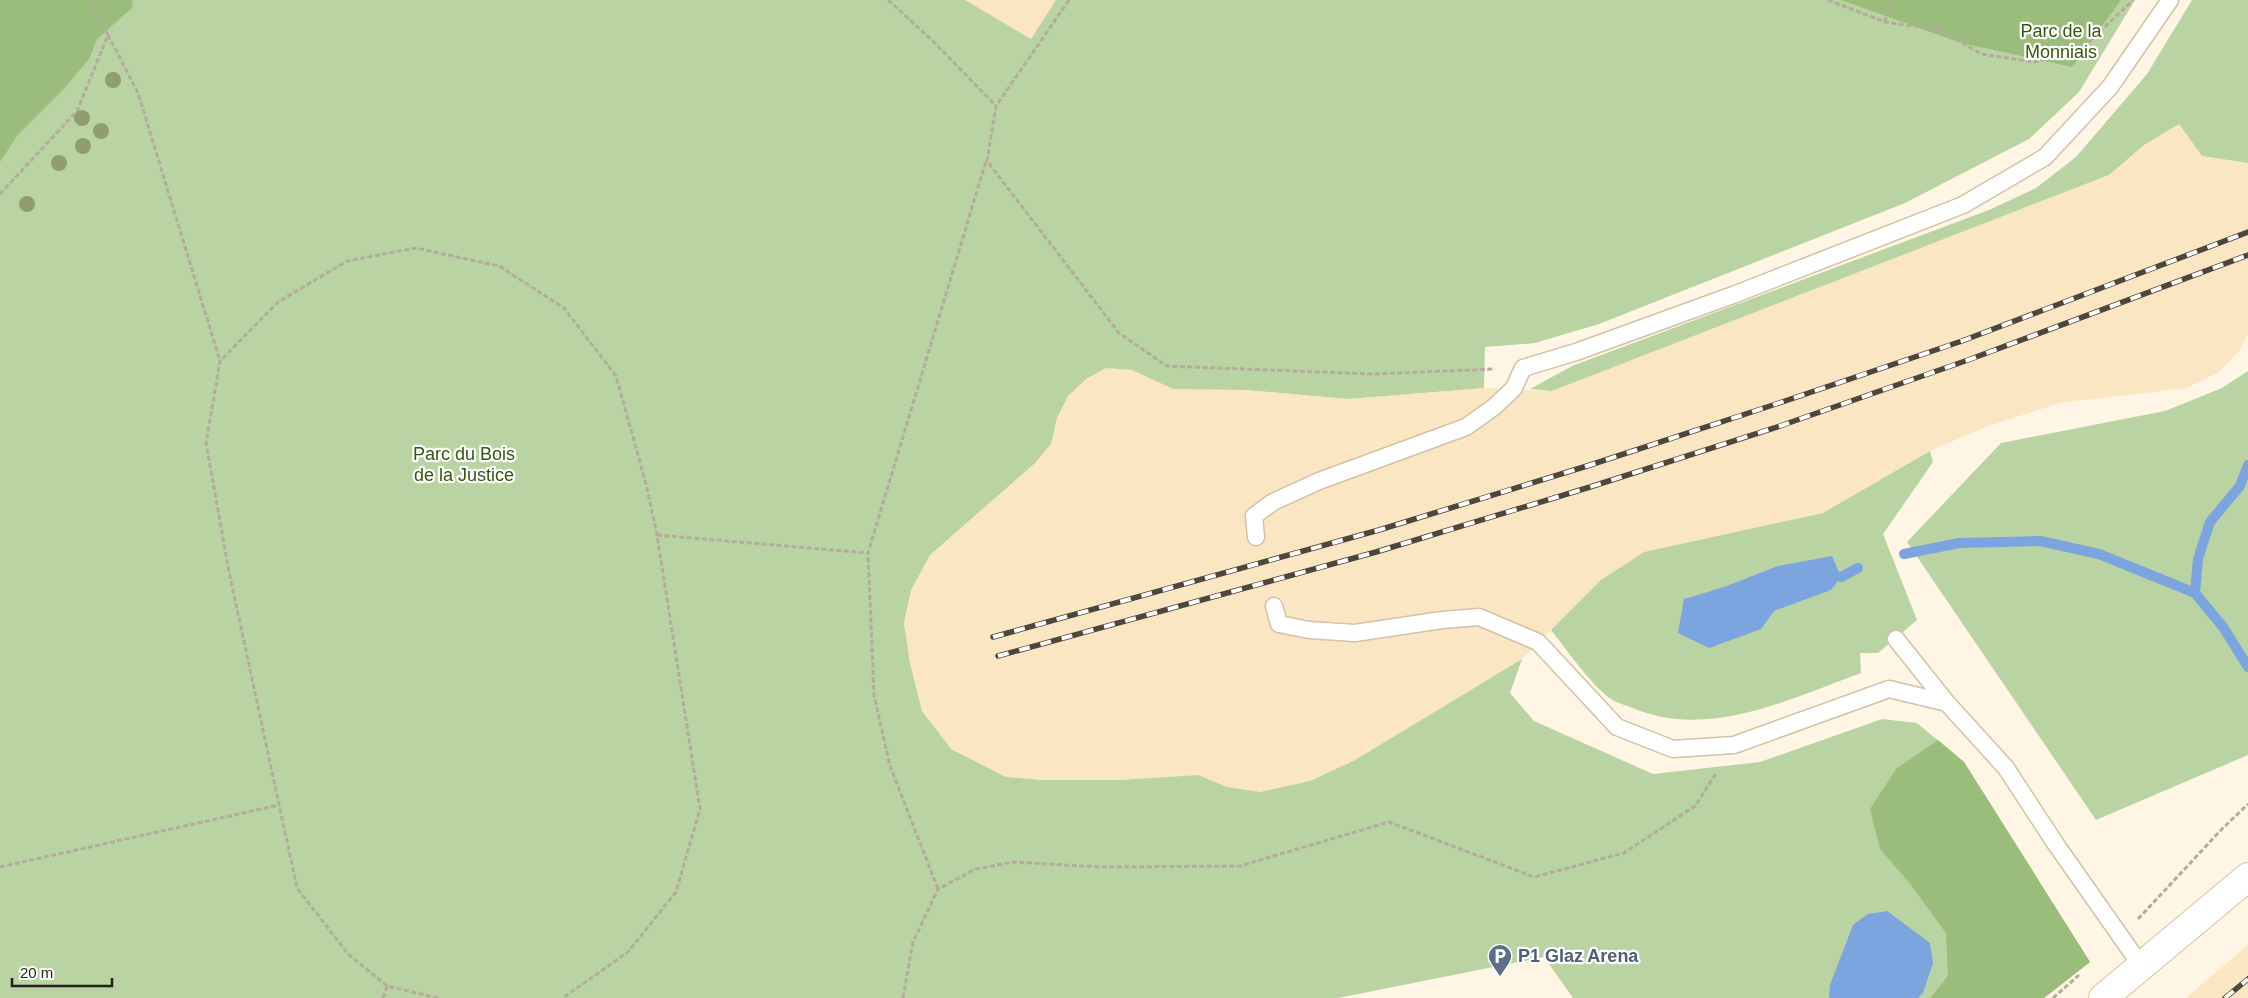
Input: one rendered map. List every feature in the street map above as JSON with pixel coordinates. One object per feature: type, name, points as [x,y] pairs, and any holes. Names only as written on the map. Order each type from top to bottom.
[{"type":"street","points":[[2103,998],[2248,878]]},
{"type":"lane","points":[[1256,537],[1254,516],[1273,502],[1319,481],[1466,427],[1494,407],[1514,388],[1523,368],[1576,352],[1733,295],[1963,205],[2045,158],[2110,87],[2170,0]]},
{"type":"lane","points":[[1274,606],[1278,624],[1308,630],[1354,633],[1442,620],[1479,617],[1538,642],[1617,727],[1673,749],[1734,745],[1889,689],[1947,702]]},
{"type":"lane","points":[[1896,640],[1947,702],[2006,768],[2142,967]]},
{"type":"path","points":[[88,0],[138,92],[220,361],[206,443],[229,572],[297,888],[348,954],[387,986],[438,998]]},
{"type":"path","points":[[888,0],[933,41],[996,106]]},
{"type":"path","points":[[938,889],[890,766],[874,694],[868,553],[987,161],[996,106],[1069,0]]},
{"type":"path","points":[[1828,0],[1885,22],[1941,30],[1981,54],[2034,62],[2080,51],[2133,0]]},
{"type":"path","points":[[1885,22],[1889,0]]},
{"type":"path","points":[[0,194],[77,111],[108,35]]},
{"type":"path","points":[[987,161],[1119,333],[1167,366],[1372,374],[1523,368]]},
{"type":"path","points":[[220,361],[278,302],[347,261],[416,248],[499,266],[564,308],[616,376],[646,484],[657,535],[700,809],[676,892],[628,952],[563,998]]},
{"type":"path","points":[[657,535],[868,553]]},
{"type":"path","points":[[903,998],[913,942],[938,889],[976,869],[1013,862],[1099,867],[1240,866],[1389,822],[1534,877],[1624,854],[1695,806],[1734,745]]},
{"type":"path","points":[[2121,938],[2222,829],[2248,804]]},
{"type":"path","points":[[0,867],[279,805]]},
{"type":"path","points":[[383,998],[387,986]]},
{"type":"shaded area","points":[[965,0],[1056,0],[1031,40]]},
{"type":"shaded area","points":[[2179,124],[2202,156],[2248,163],[2248,333],[2240,350],[2219,372],[2187,388],[2060,403],[1988,426],[1930,451],[1823,513],[1644,552],[1601,580],[1522,659],[1355,760],[1310,781],[1260,792],[1227,787],[1198,775],[1120,780],[1043,780],[1006,777],[950,749],[922,711],[910,663],[904,623],[911,590],[930,555],[1035,463],[1051,444],[1057,418],[1068,396],[1086,379],[1106,368],[1132,370],[1173,389],[1246,390],[1348,399],[1484,388],[1552,391],[2109,175],[2144,145]]},
{"type":"shaded area","points":[[2248,945],[2248,998],[2186,998]]},
{"type":"green space","name":"Parc du Bois de la Justice","points":[[0,0],[965,0],[1031,39],[1056,0],[2135,0],[2079,92],[2029,139],[1905,203],[1599,324],[1535,343],[1485,347],[1484,388],[1348,399],[1246,390],[1173,389],[1132,370],[1106,368],[1086,379],[1068,396],[1057,418],[1051,444],[1035,463],[930,555],[911,590],[904,623],[910,663],[922,711],[951,749],[1006,777],[1043,780],[1120,780],[1198,775],[1227,787],[1260,792],[1310,781],[1355,760],[1522,659],[1510,693],[1534,721],[1653,774],[1760,762],[1882,719],[1917,723],[1964,762],[2090,962],[2044,998],[1573,998],[1544,957],[1338,998],[0,998]]},
{"type":"green space","points":[[0,0],[132,0],[133,7],[97,39],[89,59],[63,90],[17,136],[0,162]]},
{"type":"green space","name":"Parc de la Monniais","points":[[1841,0],[2121,0],[2072,67],[1961,43]]},
{"type":"green space","points":[[2192,0],[2248,0],[2248,163],[2202,156],[2179,124],[2144,145],[2109,175],[1552,391],[1530,389],[1572,366],[1989,210],[2036,188],[2076,157],[2147,74]]},
{"type":"green space","points":[[2248,371],[2248,755],[2096,820],[1907,542],[2001,443],[2165,411],[2222,388]]},
{"type":"green space","points":[[1930,451],[1933,462],[1883,534],[1917,620],[1878,653],[1860,653],[1861,673],[1806,694],[1748,712],[1719,718],[1690,720],[1661,717],[1619,703],[1603,693],[1587,676],[1551,630],[1601,580],[1644,552],[1823,513]]},
{"type":"green space","points":[[1938,740],[1964,762],[2090,962],[2044,998],[1930,998],[1948,976],[1946,933],[1911,885],[1880,849],[1870,809],[1896,769]]},
{"type":"water","points":[[1832,556],[1841,577],[1831,590],[1774,611],[1761,629],[1709,648],[1678,633],[1684,599],[1724,587],[1778,566]]},
{"type":"water","points":[[1887,911],[1930,943],[1933,963],[1923,993],[1918,998],[1829,998],[1830,985],[1853,925],[1868,914]]},
{"type":"waterway","points":[[2248,465],[2240,486],[2210,522],[2198,559],[2195,593],[2223,627],[2248,667]]},
{"type":"waterway","points":[[1904,554],[1959,543],[2040,541],[2099,554],[2195,593]]},
{"type":"waterway","points":[[1841,577],[1858,568]]},
{"type":"railway","points":[[993,637],[1379,530],[1587,466],[1962,341],[2248,232]]},
{"type":"railway","points":[[998,656],[1376,552],[1590,487],[1780,426],[1968,360],[2248,255]]},
{"type":"railway","points":[[2225,998],[2248,979]]},
{"type":"place","name":"P1 Glaz Arena","points":[[1500,977]]}]
